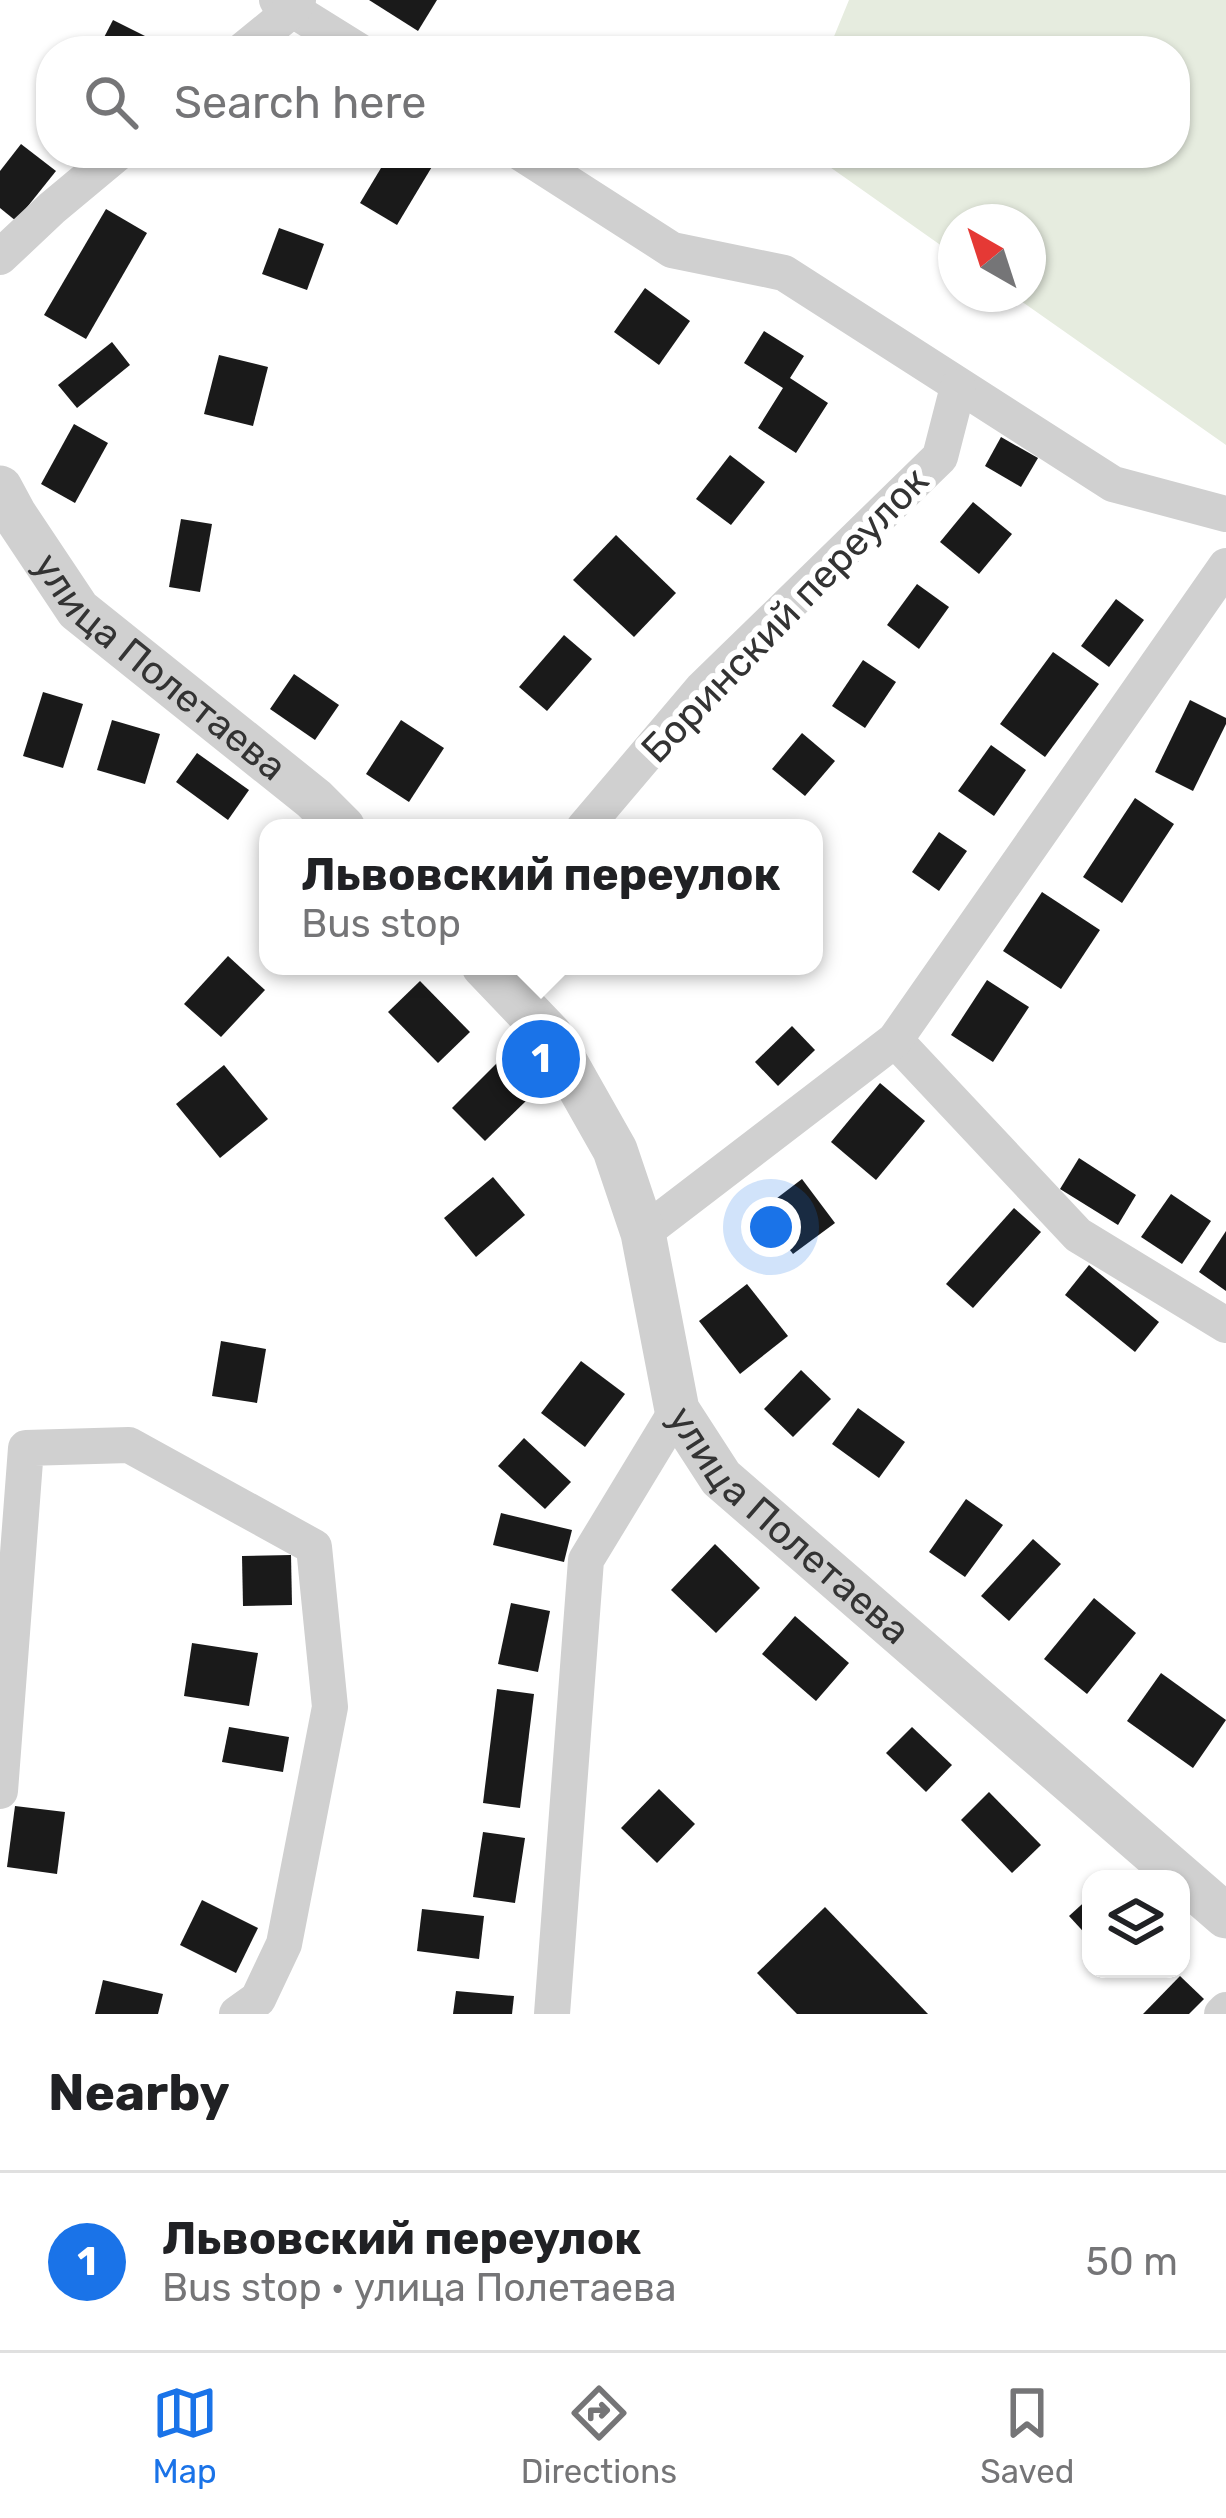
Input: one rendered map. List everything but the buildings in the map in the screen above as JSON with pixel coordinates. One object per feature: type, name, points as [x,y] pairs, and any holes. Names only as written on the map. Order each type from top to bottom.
[{"type":"street","points":[[257,36],[289,3],[337,36]]},
{"type":"street","points":[[0,257],[100,168]]},
{"type":"street","points":[[544,168],[672,250],[784,274],[1113,484],[1226,514]]},
{"type":"street","name":"Боринский переулок","points":[[592,819],[702,689],[940,457],[958,388]]},
{"type":"street","name":"улица Полетаева","points":[[0,488],[78,610],[334,819]]},
{"type":"street","points":[[643,1233],[895,1040],[1226,566]]},
{"type":"street","name":"улица Полетаева","points":[[501,975],[550,1035],[615,1150],[643,1233],[676,1410],[721,1478],[1226,1916]]},
{"type":"street","points":[[895,1040],[1078,1235],[1226,1325]]},
{"type":"street","points":[[552,2014],[586,1560],[676,1410]]},
{"type":"street","points":[[0,1791],[26,1448],[129,1445],[314,1547],[330,1707],[284,1944],[258,1999],[237,2014]]},
{"type":"shaded area","points":[[849,0],[1226,0],[1226,445],[1037,312],[1046,312],[1046,204],[938,204],[938,243],[831,168],[1190,168],[1190,36],[834,36]]},
{"type":"place","name":"Львовский переулок","points":[[541,1059]]}]
